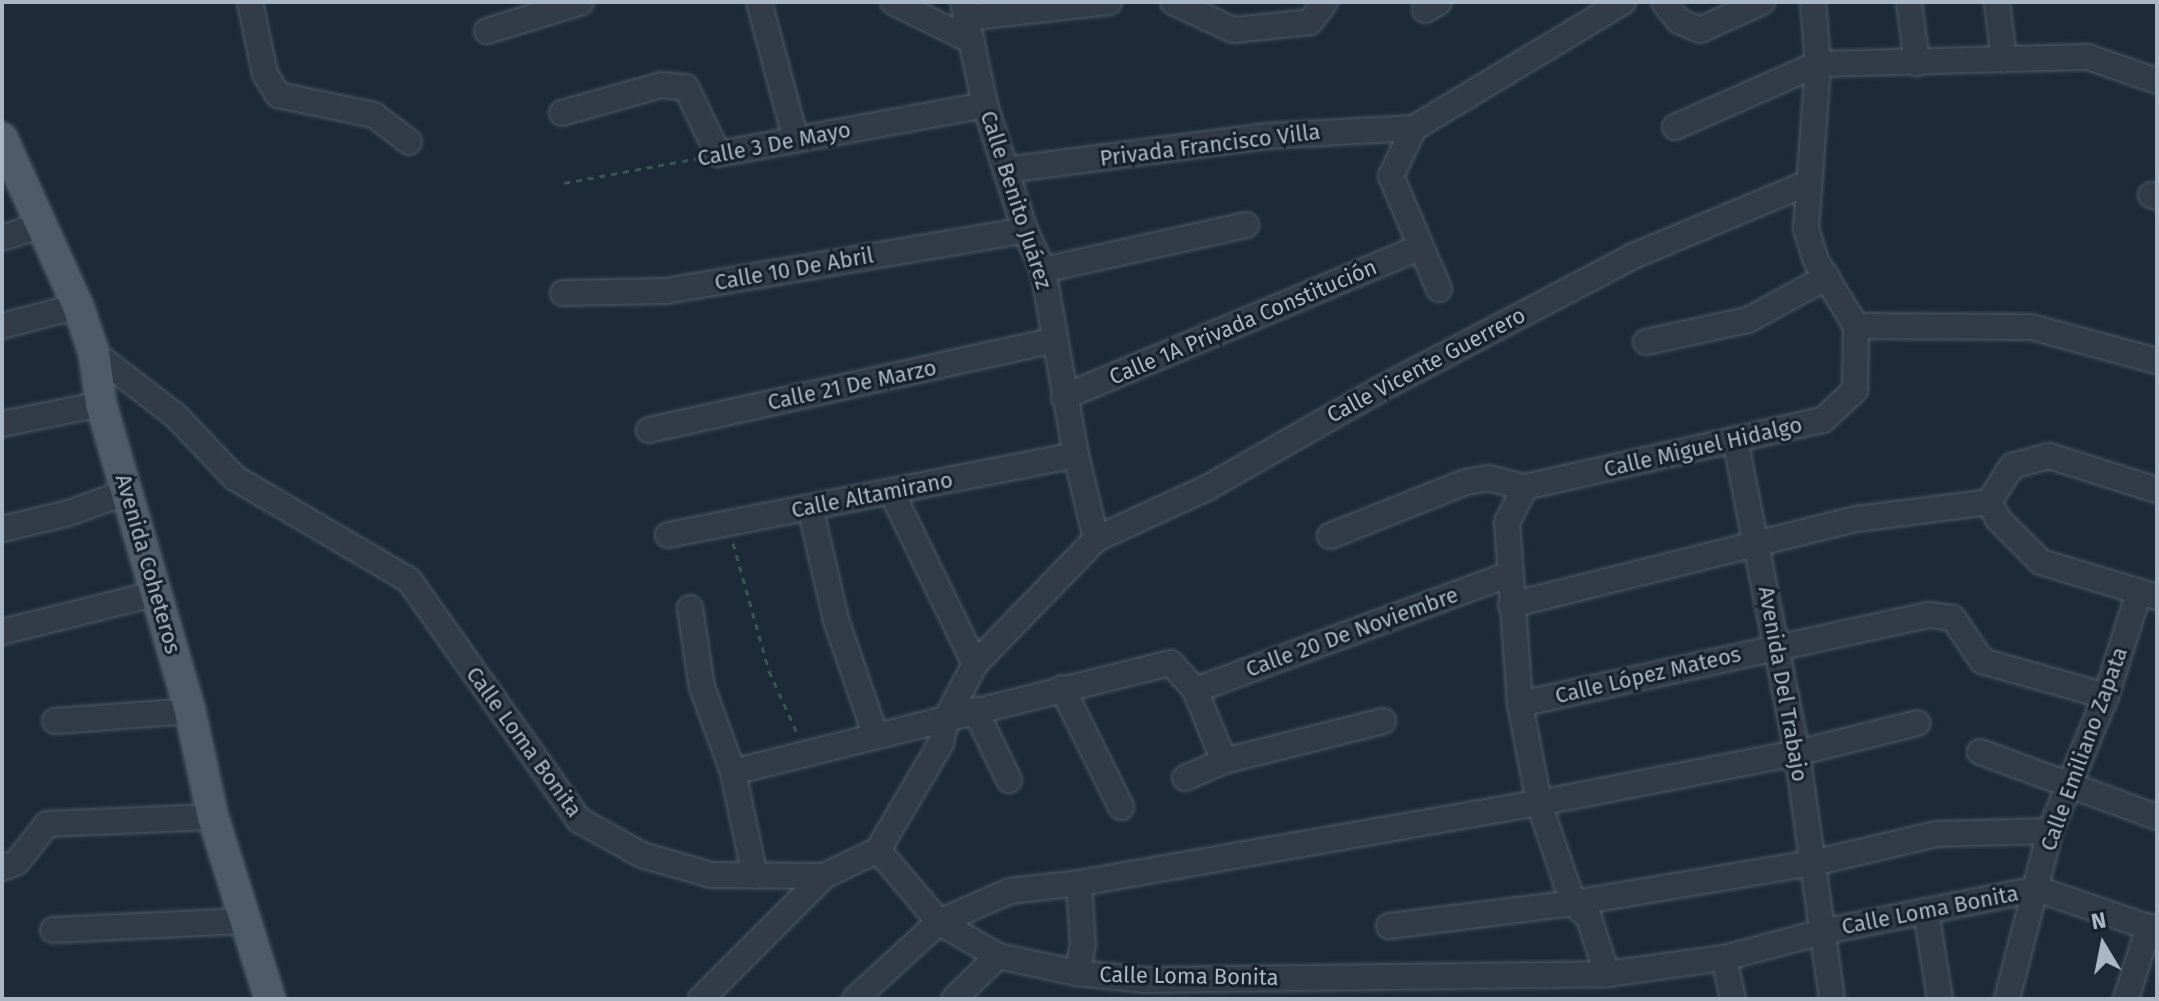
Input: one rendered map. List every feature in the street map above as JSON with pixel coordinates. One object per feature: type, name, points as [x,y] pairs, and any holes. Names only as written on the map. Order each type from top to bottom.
[{"type":"main road","name":"Avenida Coheteros","points":[[4,148],[78,306],[94,353],[101,404],[190,711],[213,817],[270,999]]},
{"type":"street","points":[[250,2],[265,74],[278,95],[374,115],[409,142]]},
{"type":"street","points":[[487,31],[581,2]]},
{"type":"street","points":[[759,2],[796,140]]},
{"type":"street","points":[[893,2],[967,20],[1109,2]]},
{"type":"street","points":[[1173,2],[1233,30],[1310,22],[1325,2]]},
{"type":"street","points":[[1439,289],[1391,176],[1414,128],[1623,2]]},
{"type":"street","points":[[1664,2],[1679,21],[1700,30],[1762,2]]},
{"type":"street","points":[[1813,2],[1818,64],[1806,229],[1816,261],[1856,326],[2031,327],[2157,361]]},
{"type":"street","points":[[1909,2],[1917,63]]},
{"type":"street","points":[[1997,2],[2004,60]]},
{"type":"street","name":"Calle Benito Juárez","points":[[967,20],[985,105],[1025,230],[1043,270],[1064,397],[1096,539]]},
{"type":"street","points":[[1675,127],[1818,64],[2088,57],[2157,81]]},
{"type":"street","points":[[562,113],[661,85],[686,87],[718,154]]},
{"type":"street","name":"Calle 3 De Mayo","points":[[718,154],[985,105]]},
{"type":"street","name":"Privada Francisco Villa","points":[[1006,170],[1268,136],[1414,128]]},
{"type":"street","name":"Calle Vicente Guerrero","points":[[878,850],[941,743],[947,717],[975,664],[1096,539],[1207,488],[1382,388],[1631,257],[1808,183]]},
{"type":"street","points":[[2,238],[42,225]]},
{"type":"street","points":[[1043,270],[1246,225]]},
{"type":"street","name":"Calle 10 De Abril","points":[[563,293],[666,291],[1025,230]]},
{"type":"street","name":"Calle 1A Privada Constitución","points":[[1064,397],[1421,247]]},
{"type":"street","points":[[1646,342],[1748,320],[1827,277]]},
{"type":"street","points":[[2,326],[78,306]]},
{"type":"street","name":"Calle Miguel Hidalgo","points":[[1525,487],[1823,420],[1855,390],[1856,326]]},
{"type":"street","name":"Calle 21 De Marzo","points":[[649,430],[1055,340]]},
{"type":"street","name":"Calle Loma Bonita","points":[[94,353],[176,416],[235,478],[409,580],[579,820],[642,855],[711,875],[824,876],[878,850],[939,922],[998,956],[1145,989],[1607,974],[1724,958],[1822,932],[2037,889]]},
{"type":"street","points":[[2,424],[101,404]]},
{"type":"street","name":"Avenida Del Trabajo","points":[[1735,439],[1758,543],[1797,753],[1822,932]]},
{"type":"street","name":"Calle Altamirano","points":[[668,535],[1076,455]]},
{"type":"street","points":[[1989,502],[2012,466],[2049,456],[2157,490]]},
{"type":"street","points":[[1330,536],[1466,482],[1488,478],[1525,487],[1507,522],[1520,704],[1539,803],[1573,903],[1589,918],[1607,974]]},
{"type":"street","points":[[891,491],[975,664]]},
{"type":"street","points":[[2,529],[69,513],[127,492]]},
{"type":"street","points":[[1511,605],[1857,519],[1989,502]]},
{"type":"street","points":[[1989,502],[1998,519],[2041,562],[2148,594]]},
{"type":"street","points":[[810,507],[836,620],[876,736]]},
{"type":"street","name":"Calle 20 De Noviembre","points":[[1195,690],[1510,574]]},
{"type":"street","points":[[2,632],[157,593]]},
{"type":"street","name":"Calle Emiliano Zapata","points":[[2007,999],[2050,831],[2148,594]]},
{"type":"street","points":[[690,608],[702,687],[733,772],[755,876]]},
{"type":"street","name":"Calle López Mateos","points":[[1520,704],[1929,615],[1953,618],[1982,661],[2106,696]]},
{"type":"street","points":[[733,772],[1171,663],[1195,690],[1224,761]]},
{"type":"street","points":[[1062,688],[1121,807]]},
{"type":"street","points":[[975,710],[1009,780]]},
{"type":"street","points":[[55,721],[190,711]]},
{"type":"street","points":[[1185,778],[1224,761],[1383,721]]},
{"type":"street","points":[[855,999],[939,922],[1010,891],[1079,883],[1539,803],[1797,753],[1917,723]]},
{"type":"street","points":[[1980,752],[2157,817]]},
{"type":"street","points":[[4,868],[17,862],[39,831],[58,822],[213,817]]},
{"type":"street","points":[[1389,926],[1573,903],[1813,863],[1937,834],[2050,831]]},
{"type":"street","points":[[701,999],[824,876]]},
{"type":"street","points":[[1077,973],[1083,945],[1079,883]]},
{"type":"street","points":[[2037,889],[2153,928],[2126,999]]},
{"type":"street","points":[[1926,911],[1940,999]]},
{"type":"street","points":[[53,930],[245,921]]},
{"type":"street","name":"Calle Loma Bonita","points":[[1822,932],[1832,999]]},
{"type":"street","points":[[954,999],[998,956]]},
{"type":"street","points":[[1724,958],[1733,999]]},
{"type":"path","name":"Calle 3 De Mayo","points":[[564,183],[718,154]]},
{"type":"path","points":[[728,523],[769,671],[807,753]]}]
